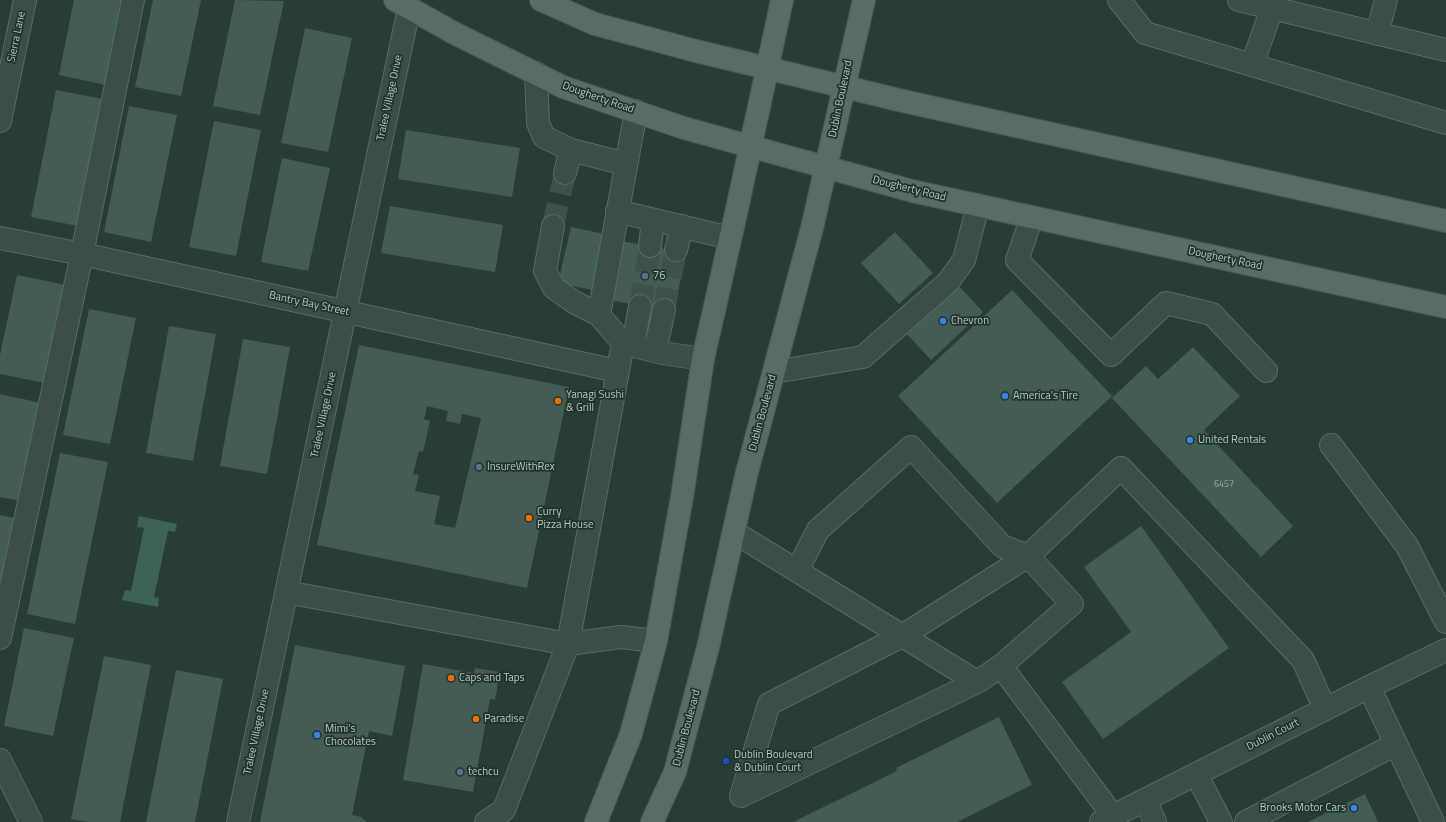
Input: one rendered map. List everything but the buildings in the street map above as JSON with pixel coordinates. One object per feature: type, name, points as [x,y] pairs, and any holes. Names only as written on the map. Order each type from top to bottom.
[{"type":"main road","points":[[596,822],[633,730],[656,641],[682,497],[703,359],[782,0]]},
{"type":"main road","name":"Dublin Boulevard","points":[[652,822],[675,772],[708,648],[746,476],[812,228],[864,0]]},
{"type":"main road","points":[[544,1],[595,24],[696,51],[844,87],[1446,221]]},
{"type":"main road","name":"Dougherty Road","points":[[402,4],[454,32],[563,86],[684,128],[912,190],[1446,307]]},
{"type":"street","name":"Sierra Lane","points":[[0,120],[25,0]]},
{"type":"street","points":[[0,638],[82,254],[134,0]]},
{"type":"street","points":[[1120,0],[1145,33],[1446,123]]},
{"type":"street","points":[[1239,0],[1274,4],[1377,34],[1446,50]]},
{"type":"street","points":[[1377,34],[1386,0]]},
{"type":"street","name":"Tralee Village Drive","points":[[238,822],[345,312],[402,4]]},
{"type":"street","points":[[1252,65],[1274,4]]},
{"type":"street","points":[[536,73],[538,123],[544,137],[571,150],[626,164]]},
{"type":"street","points":[[599,315],[636,111]]},
{"type":"street","points":[[565,173],[571,150]]},
{"type":"street","points":[[774,372],[863,357],[948,282],[964,260],[978,205]]},
{"type":"street","points":[[618,211],[730,238]]},
{"type":"street","points":[[1032,217],[1017,260],[1111,355],[1166,303],[1212,314],[1266,372]]},
{"type":"street","points":[[650,246],[653,220]]},
{"type":"street","points":[[553,226],[545,271],[554,288],[574,302],[599,315],[628,344],[655,351],[703,359]]},
{"type":"street","points":[[676,250],[682,226]]},
{"type":"street","name":"Bantry Bay Street","points":[[0,238],[82,254],[617,371]]},
{"type":"street","points":[[486,822],[504,810],[568,644],[617,371],[628,344],[640,306]]},
{"type":"street","points":[[655,351],[664,310]]},
{"type":"street","points":[[1331,445],[1407,546],[1446,622]]},
{"type":"street","points":[[797,571],[818,530],[910,447],[1002,546],[1028,556],[1072,604],[1001,666],[977,682],[741,796],[769,704],[902,636],[1028,556],[1121,468],[1302,660],[1325,709]]},
{"type":"street","points":[[734,532],[977,682]]},
{"type":"street","points":[[286,592],[568,644],[621,637],[656,641]]},
{"type":"street","name":"Dublin Court","points":[[1107,819],[1369,687],[1446,650]]},
{"type":"street","points":[[1001,666],[1107,819]]},
{"type":"street","points":[[1369,687],[1433,822]]},
{"type":"street","points":[[1246,822],[1396,744]]},
{"type":"street","points":[[0,760],[32,822]]},
{"type":"street","points":[[1196,774],[1222,822]]},
{"type":"street","points":[[1145,800],[1155,822]]},
{"type":"shaded area","points":[[139,516],[177,524],[175,532],[168,531],[154,597],[159,598],[158,607],[122,600],[125,590],[131,591],[144,528],[137,527]]},
{"type":"tunnel","points":[[553,226],[565,173]]},
{"type":"tunnel","points":[[640,306],[650,246]]},
{"type":"tunnel","points":[[664,310],[676,250]]},
{"type":"place","name":"76","points":[[645,276]]},
{"type":"place","name":"Chevron","points":[[943,321]]},
{"type":"place","name":"America's Tire","points":[[1005,396]]},
{"type":"place","name":"Yanagi Sushi & Grill","points":[[558,401]]},
{"type":"place","name":"United Rentals","points":[[1190,440]]},
{"type":"place","name":"InsureWithRex","points":[[479,467]]},
{"type":"place","name":"Curry Pizza House","points":[[529,518]]},
{"type":"place","name":"Caps and Taps","points":[[451,678]]},
{"type":"place","name":"Paradise","points":[[476,719]]},
{"type":"place","name":"Mimi's Chocolates","points":[[317,735]]},
{"type":"place","name":"Dublin Boulevard & Dublin Court","points":[[726,761]]},
{"type":"place","name":"techcu","points":[[460,772]]},
{"type":"place","name":"Brooks Motor Cars","points":[[1354,808]]}]
